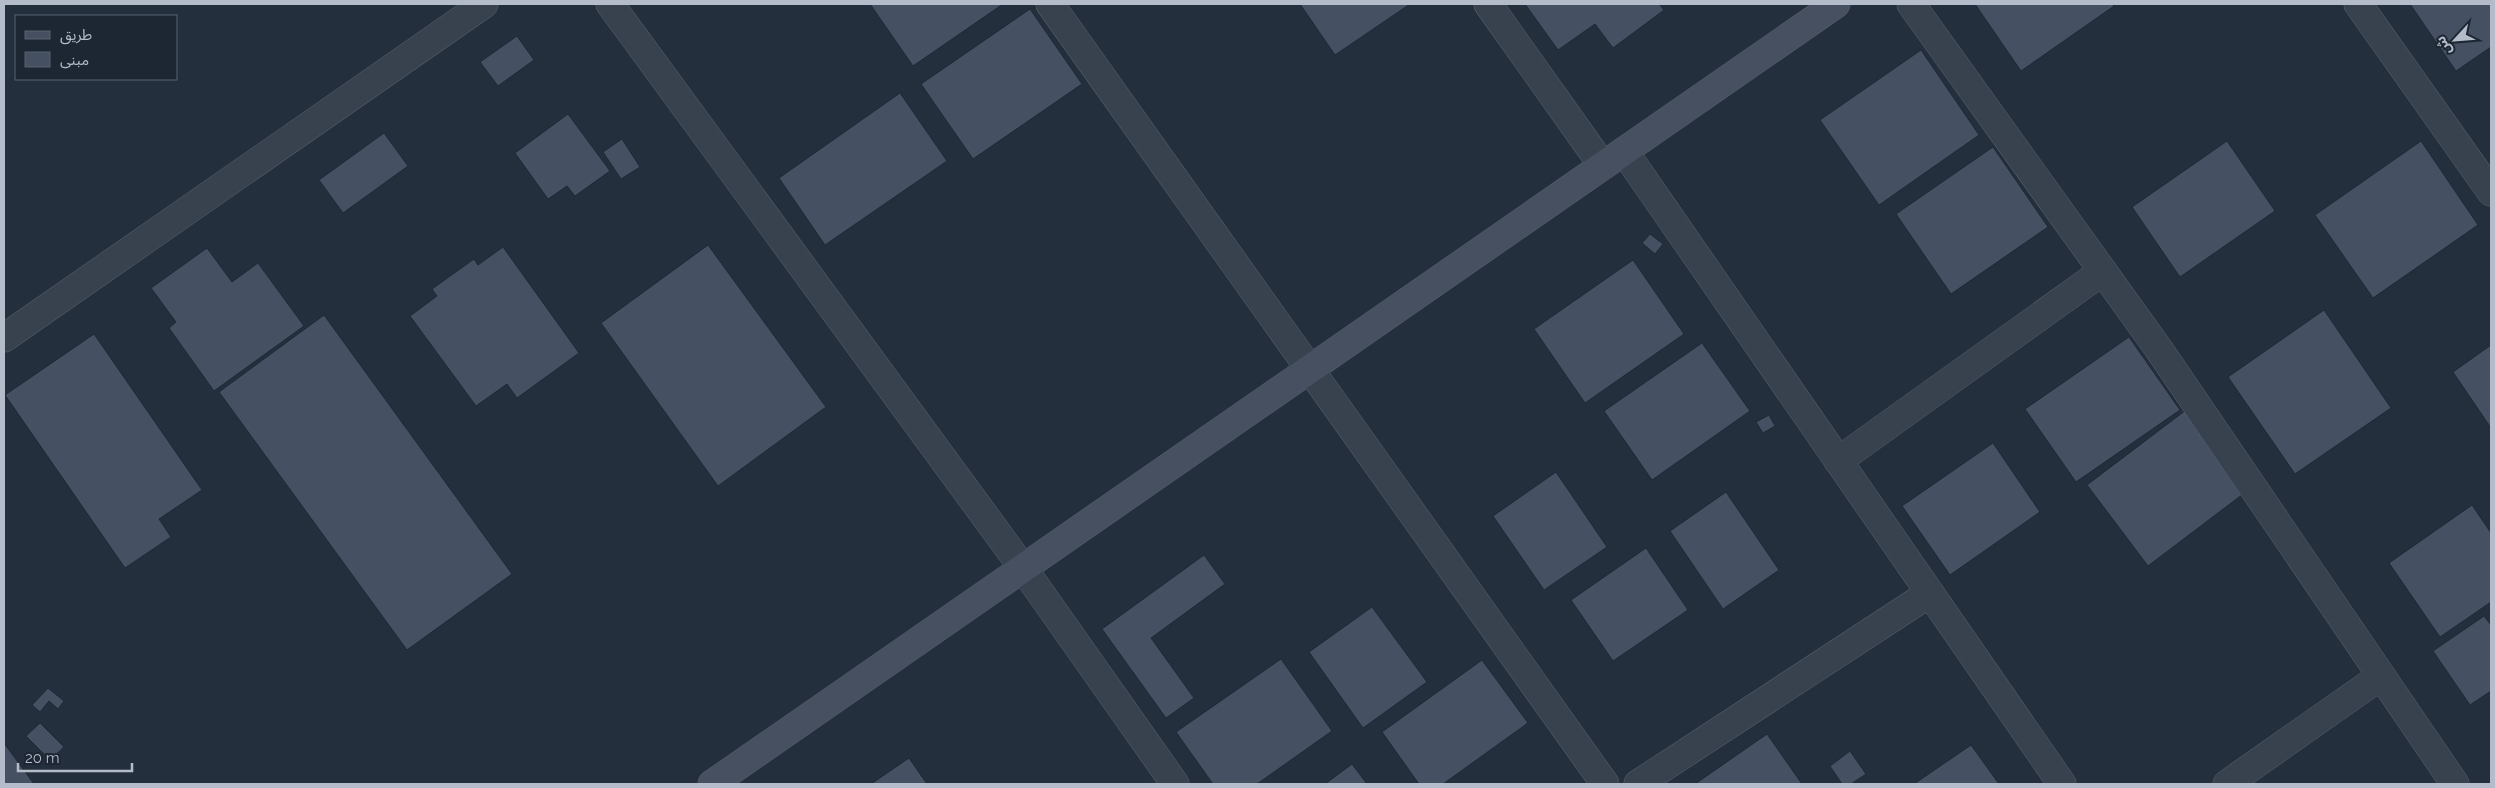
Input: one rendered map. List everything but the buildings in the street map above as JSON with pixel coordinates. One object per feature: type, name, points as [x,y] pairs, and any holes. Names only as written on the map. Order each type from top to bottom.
[{"type":"street","points":[[4,338],[484,4]]},
{"type":"street","points":[[610,4],[1023,568],[1175,784]]},
{"type":"street","points":[[1050,4],[1605,784]]},
{"type":"street","points":[[1488,4],[1613,159],[1838,461],[2062,784]]},
{"type":"street","points":[[721,781],[1023,568],[1836,4]]},
{"type":"street","points":[[1911,4],[2158,348],[2455,784]]},
{"type":"street","points":[[2358,4],[2491,192]]},
{"type":"street","points":[[1838,461],[2103,271]]},
{"type":"street","points":[[1638,784],[1930,593]]},
{"type":"street","points":[[2228,784],[2382,676]]}]
